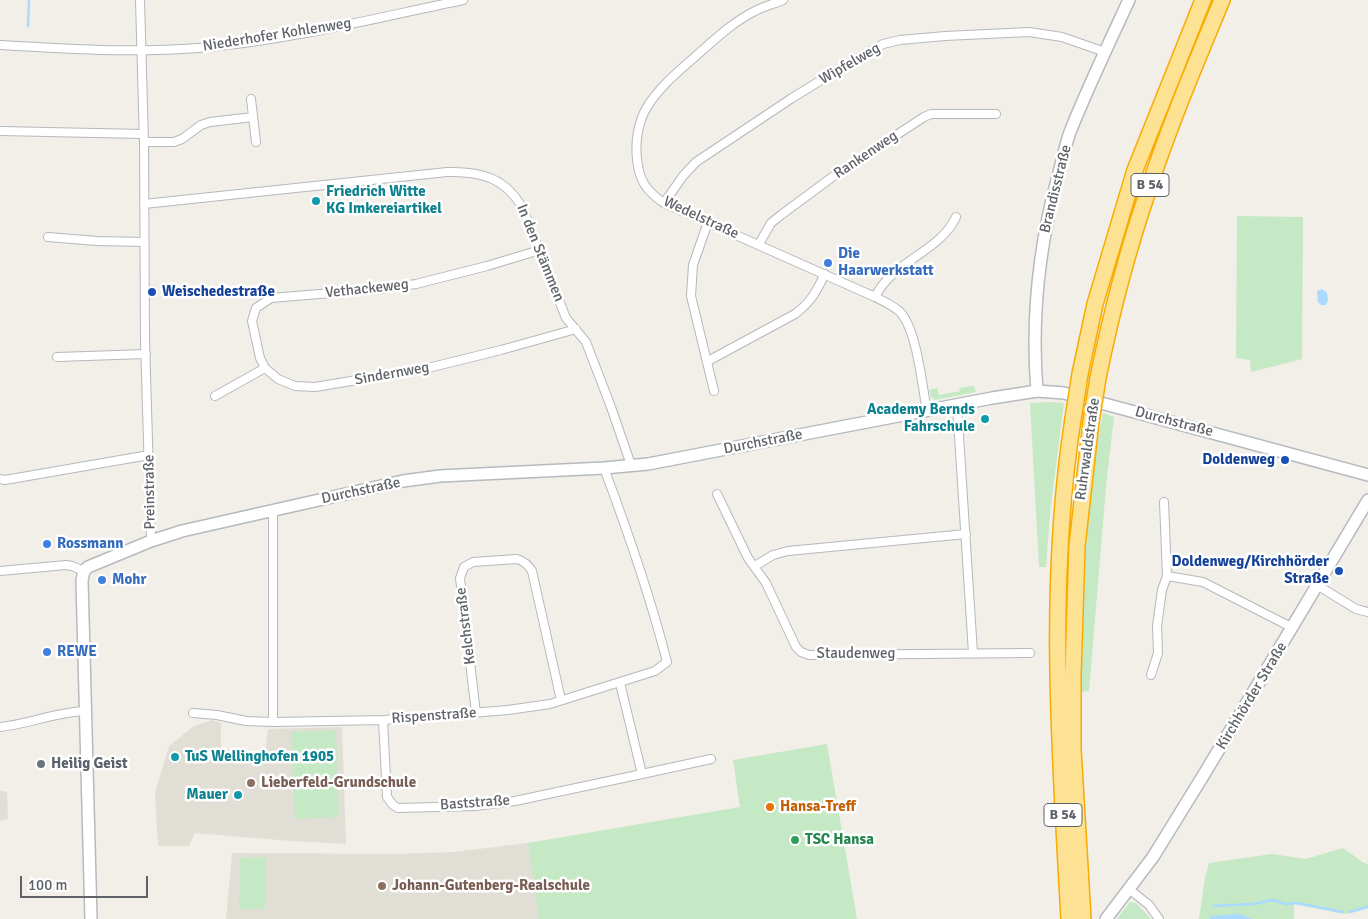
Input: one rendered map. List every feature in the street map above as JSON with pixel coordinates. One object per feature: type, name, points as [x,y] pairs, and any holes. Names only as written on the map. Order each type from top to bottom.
[{"type":"highway","name":"Ruhrwaldstraße","points":[[1069,919],[1057,710],[1056,627],[1064,496],[1073,419],[1080,374],[1095,304],[1135,170],[1203,0]]},
{"type":"highway","name":"Ruhrwaldstraße","points":[[1083,914],[1073,749],[1073,675],[1077,546],[1090,422],[1116,300],[1148,190],[1177,110],[1222,0]]},
{"type":"street","name":"Preinstraße","points":[[84,571],[94,563],[151,541],[140,0]]},
{"type":"street","name":"Niederhofer Kohlenweg","points":[[0,45],[142,51],[198,48],[259,41],[463,0]]},
{"type":"street","name":"Wedelstraße","points":[[784,0],[755,11],[731,25],[665,83],[646,108],[639,127],[636,149],[638,168],[643,184],[651,194],[664,203],[876,297],[899,311],[910,327],[927,411]]},
{"type":"street","name":"Brandisstraße","points":[[1037,391],[1035,332],[1038,279],[1049,207],[1070,134],[1129,0]]},
{"type":"street","name":"Wipfelweg","points":[[664,203],[683,176],[696,162],[808,88],[883,44],[900,40],[945,36],[1029,32],[1062,37],[1105,52]]},
{"type":"street","points":[[251,99],[256,142]]},
{"type":"street","name":"Rankenweg","points":[[758,244],[771,224],[781,215],[836,175],[924,117],[932,114],[996,114]]},
{"type":"street","points":[[144,142],[174,142],[210,122],[253,117]]},
{"type":"street","points":[[0,130],[144,134]]},
{"type":"street","name":"In den Stämmen","points":[[144,204],[447,172],[466,171],[494,180],[507,188],[516,197],[523,209],[566,318],[586,342],[631,465]]},
{"type":"street","points":[[876,297],[880,288],[889,277],[941,237],[950,228],[956,217]]},
{"type":"street","points":[[708,222],[693,265],[691,296],[714,391]]},
{"type":"street","points":[[48,237],[144,242]]},
{"type":"street","name":"Vethackeweg","points":[[265,368],[260,358],[252,321],[256,308],[271,298],[380,289],[416,284],[540,250]]},
{"type":"street","points":[[708,361],[794,314],[812,299],[825,274]]},
{"type":"street","name":"Sindernweg","points":[[265,368],[278,379],[295,386],[315,387],[424,369],[576,329]]},
{"type":"street","points":[[57,357],[146,354]]},
{"type":"street","points":[[215,396],[265,368]]},
{"type":"street","name":"Durchstraße","points":[[151,541],[182,531],[403,481],[440,476],[604,468],[674,460],[1037,391],[1064,394],[1368,475]]},
{"type":"street","points":[[957,405],[973,653]]},
{"type":"street","points":[[0,479],[5,480],[149,455]]},
{"type":"street","name":"Rispenstraße","points":[[193,714],[217,715],[246,721],[273,722],[383,720],[476,713],[527,708],[620,683],[655,671],[667,662],[644,578],[604,468]]},
{"type":"street","name":"Staudenweg","points":[[717,494],[748,558],[766,583],[796,647],[801,652],[810,655],[1030,653]]},
{"type":"street","name":"Kirchhörder Straße","points":[[1106,919],[1153,856],[1204,776],[1368,500]]},
{"type":"street","points":[[1151,675],[1158,653],[1157,626],[1162,590],[1167,576],[1164,502]]},
{"type":"street","points":[[273,510],[273,722]]},
{"type":"street","points":[[755,566],[773,555],[788,551],[966,534]]},
{"type":"street","name":"Kelchstraße","points":[[476,713],[460,578],[464,567],[473,562],[517,558],[529,566],[532,571],[561,700]]},
{"type":"street","points":[[0,571],[66,565],[84,571],[82,580],[91,919]]},
{"type":"street","points":[[1167,576],[1203,582],[1293,628]]},
{"type":"street","points":[[1317,585],[1356,609],[1368,612]]},
{"type":"street","points":[[620,683],[642,774]]},
{"type":"street","points":[[0,727],[17,725],[60,714],[85,711]]},
{"type":"street","name":"Baststraße","points":[[383,720],[387,797],[393,806],[398,808],[475,806],[515,801],[711,759]]},
{"type":"street","points":[[1129,889],[1149,905],[1159,919]]},
{"type":"shaded area","name":"Lieberfeld-Grundschule","points":[[212,720],[221,723],[221,749],[265,753],[268,729],[342,727],[346,844],[195,833],[189,846],[158,846],[155,793],[169,746],[194,726]]},
{"type":"shaded area","points":[[0,791],[7,793],[8,819],[0,821]]},
{"type":"shaded area","name":"Johann-Gutenberg-Realschule","points":[[528,843],[539,919],[226,919],[232,853],[396,854],[453,852]]},
{"type":"green space","points":[[1237,216],[1303,217],[1302,359],[1251,372],[1250,360],[1236,358]]},
{"type":"green space","points":[[974,386],[976,392],[935,400],[931,397],[929,390],[937,388],[939,395],[960,391],[959,388]]},
{"type":"green space","points":[[1030,403],[1064,403],[1050,513],[1046,567],[1039,567]]},
{"type":"green space","points":[[1103,413],[1114,417],[1106,486],[1089,691],[1082,692],[1088,517]]},
{"type":"green space","points":[[336,730],[339,817],[295,819],[291,732]]},
{"type":"green space","points":[[827,744],[857,919],[539,919],[528,843],[740,807],[733,760]]},
{"type":"green space","points":[[1343,848],[1368,864],[1368,908],[1345,914],[1294,904],[1294,919],[1199,919],[1209,863],[1272,854],[1306,859]]},
{"type":"green space","points":[[266,857],[265,909],[239,909],[240,858]]},
{"type":"green space","points":[[1130,902],[1136,903],[1151,919],[1117,919]]},
{"type":"water","points":[[1322,289],[1327,293],[1328,300],[1326,305],[1321,305],[1318,302],[1317,291]]},
{"type":"water","points":[[1236,914],[1252,919],[1209,919],[1213,916]]},
{"type":"waterway","points":[[28,26],[29,0]]},
{"type":"waterway","points":[[1214,906],[1253,904],[1273,900],[1286,904],[1296,903],[1343,912]]},
{"type":"waterway","points":[[1350,912],[1368,907]]},
{"type":"place","name":"Friedrich Witte KG Imkereiartikel","points":[[316,201]]},
{"type":"place","name":"Die Haarwerkstatt","points":[[828,263]]},
{"type":"place","name":"Weischedestraße","points":[[152,292]]},
{"type":"place","name":"Academy Bernds Fahrschule","points":[[985,419]]},
{"type":"place","name":"Doldenweg","points":[[1285,460]]},
{"type":"place","name":"Rossmann","points":[[47,544]]},
{"type":"place","name":"Doldenweg/Kirchhörder Straße","points":[[1339,571]]},
{"type":"place","name":"Mohr","points":[[102,580]]},
{"type":"place","name":"REWE","points":[[47,652]]},
{"type":"place","name":"TuS Wellinghofen 1905","points":[[175,757]]},
{"type":"place","name":"Heilig Geist","points":[[41,764]]},
{"type":"place","name":"Lieberfeld-Grundschule","points":[[251,783]]},
{"type":"place","name":"Mauer","points":[[238,795]]},
{"type":"place","name":"Hansa-Treff","points":[[770,807]]},
{"type":"place","name":"TSC Hansa","points":[[795,840]]},
{"type":"place","name":"Johann-Gutenberg-Realschule","points":[[382,886]]}]
